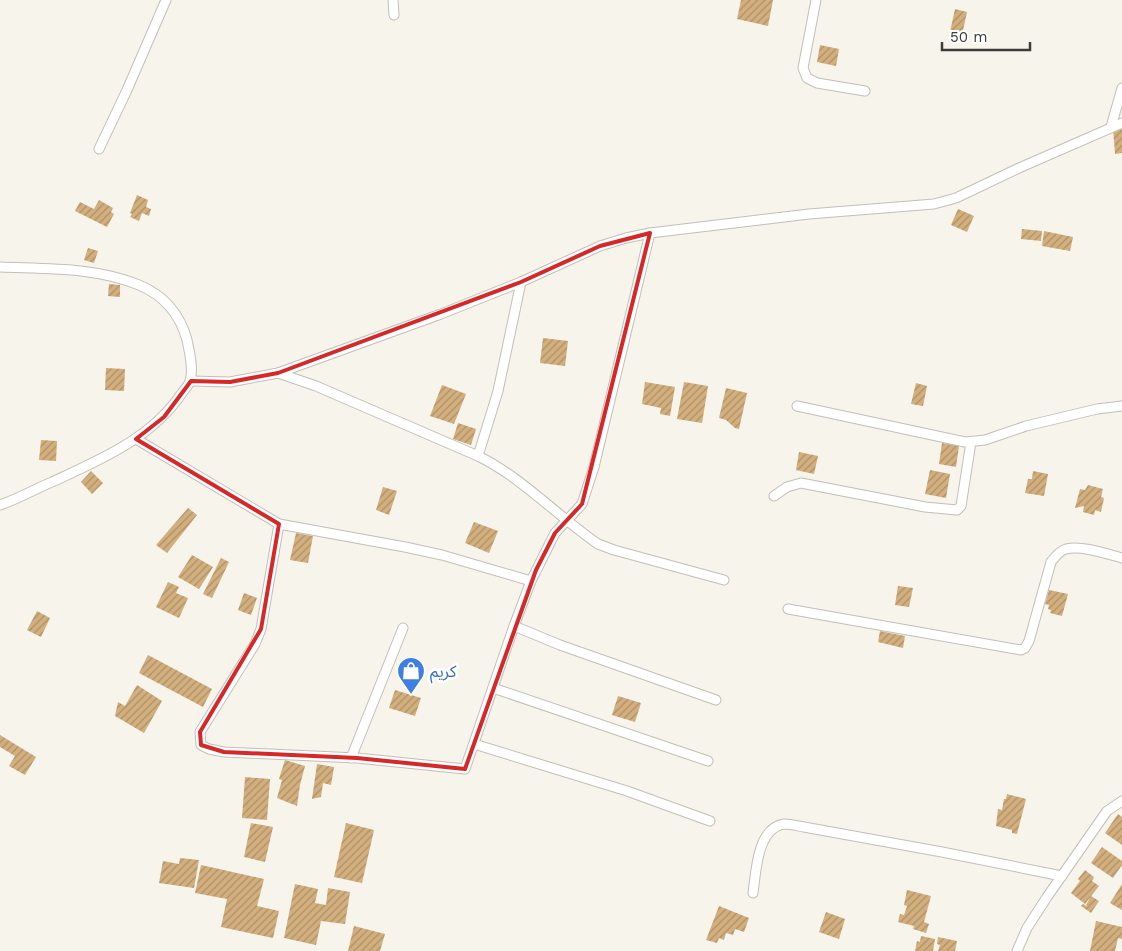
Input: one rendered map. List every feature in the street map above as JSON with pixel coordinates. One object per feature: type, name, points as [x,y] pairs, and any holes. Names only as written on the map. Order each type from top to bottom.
[{"type":"street","points":[[99,148],[127,90],[166,0]]},
{"type":"street","points":[[393,0],[394,15]]},
{"type":"street","points":[[816,0],[803,68],[807,78],[816,83],[866,91]]},
{"type":"street","points":[[1111,127],[1122,88]]},
{"type":"street","points":[[190,381],[230,382],[278,373],[441,314],[521,282],[600,246],[626,238],[650,233],[809,214],[941,202],[956,198],[1122,123]]},
{"type":"street","points":[[279,524],[261,629],[255,644],[200,732],[201,744],[209,749],[224,752],[351,758],[465,769],[514,626],[532,580],[555,533],[582,504],[594,467],[650,233]]},
{"type":"street","points":[[0,267],[97,273],[117,277],[140,285],[160,296],[175,313],[185,333],[190,354],[190,381],[164,417],[136,439],[86,466],[0,505]]},
{"type":"street","points":[[478,456],[498,391],[521,282]]},
{"type":"street","points":[[278,373],[332,393],[494,464],[598,544],[724,580]]},
{"type":"street","points":[[797,406],[965,442],[985,440],[1026,426],[1082,412],[1122,406]]},
{"type":"street","points":[[136,439],[279,524],[433,553],[532,580]]},
{"type":"street","points":[[774,496],[787,487],[801,483],[925,507],[957,510],[960,506],[971,442]]},
{"type":"street","points":[[788,609],[1021,650],[1029,641],[1051,562],[1058,553],[1066,549],[1077,548],[1122,558]]},
{"type":"street","points":[[514,626],[716,700]]},
{"type":"street","points":[[351,758],[403,628]]},
{"type":"street","points":[[493,688],[708,761]]},
{"type":"street","points":[[474,744],[627,791],[710,821]]},
{"type":"street","points":[[1017,951],[1027,928],[1107,811],[1122,801]]},
{"type":"street","points":[[753,893],[761,845],[767,834],[782,824],[942,852],[1062,876]]},
{"type":"highlighted area","points":[[650,233],[582,504],[555,533],[536,570],[465,769],[357,758],[224,752],[201,745],[200,732],[261,629],[279,524],[136,439],[164,417],[191,381],[230,382],[278,373],[521,282],[600,246]]},
{"type":"building","points":[[741,0],[773,0],[768,26],[737,19]]},
{"type":"building","points":[[955,9],[967,12],[962,35],[950,32]]},
{"type":"building","points":[[820,45],[839,49],[836,66],[817,62]]},
{"type":"building","points":[[1122,127],[1122,153],[1115,154],[1113,128]]},
{"type":"building","points":[[137,195],[148,200],[146,207],[151,209],[149,216],[142,213],[139,221],[130,217]]},
{"type":"building","points":[[99,200],[113,208],[111,212],[114,214],[107,227],[75,211],[80,202],[94,209]]},
{"type":"building","points":[[958,209],[974,216],[967,232],[951,225]]},
{"type":"building","points":[[1022,229],[1042,231],[1041,241],[1021,239]]},
{"type":"building","points":[[1044,231],[1073,237],[1070,251],[1042,246]]},
{"type":"building","points":[[88,248],[98,251],[94,263],[84,260]]},
{"type":"building","points":[[109,284],[120,285],[120,297],[108,296]]},
{"type":"building","points":[[543,338],[568,341],[565,366],[540,363]]},
{"type":"building","points":[[106,368],[125,369],[124,391],[105,390]]},
{"type":"building","points":[[645,382],[675,387],[670,416],[660,414],[661,408],[642,404]]},
{"type":"building","points":[[684,382],[708,386],[702,423],[677,419]]},
{"type":"building","points":[[916,383],[927,386],[923,406],[911,404]]},
{"type":"building","points":[[442,385],[466,394],[454,424],[430,416]]},
{"type":"building","points":[[726,388],[747,393],[739,429],[726,420],[719,418]]},
{"type":"building","points":[[458,423],[476,429],[471,445],[453,439]]},
{"type":"building","points":[[41,440],[57,441],[56,461],[39,460]]},
{"type":"building","points":[[942,443],[959,446],[956,467],[939,464]]},
{"type":"building","points":[[799,452],[818,456],[814,474],[796,470]]},
{"type":"building","points":[[930,470],[950,474],[946,498],[925,494]]},
{"type":"building","points":[[91,471],[103,483],[92,494],[81,482]]},
{"type":"building","points":[[1033,471],[1048,474],[1044,496],[1025,493],[1028,479],[1032,479]]},
{"type":"building","points":[[1088,485],[1103,489],[1101,497],[1104,498],[1101,512],[1095,510],[1094,515],[1083,512],[1084,506],[1075,508],[1080,489],[1085,490]]},
{"type":"building","points":[[383,487],[397,491],[389,515],[376,510]]},
{"type":"building","points":[[188,508],[197,515],[167,553],[156,545]]},
{"type":"building","points":[[474,522],[498,531],[489,553],[465,543]]},
{"type":"building","points":[[296,533],[313,536],[308,563],[290,560]]},
{"type":"building","points":[[192,555],[213,567],[199,589],[178,577]]},
{"type":"building","points":[[221,558],[229,562],[212,598],[203,594]]},
{"type":"building","points":[[168,582],[179,587],[176,593],[188,598],[179,618],[156,607]]},
{"type":"building","points":[[898,586],[913,588],[909,607],[895,605]]},
{"type":"building","points":[[1049,590],[1068,594],[1062,616],[1050,613],[1049,605],[1045,604]]},
{"type":"building","points":[[244,593],[257,598],[251,615],[238,610]]},
{"type":"building","points":[[37,611],[50,618],[41,637],[27,630]]},
{"type":"building","points":[[880,631],[905,636],[903,648],[878,642]]},
{"type":"building","points":[[148,655],[212,689],[203,707],[139,673]]},
{"type":"building","points":[[137,685],[162,701],[144,733],[115,716],[118,702],[125,706]]},
{"type":"building","points":[[395,690],[421,698],[415,716],[389,708]]},
{"type":"building","points":[[618,696],[641,703],[635,722],[612,715]]},
{"type":"building","points":[[0,735],[36,757],[25,775],[9,766],[15,756],[0,747]]},
{"type":"building","points":[[285,760],[305,766],[297,806],[277,798],[282,780],[279,779]]},
{"type":"building","points":[[317,764],[334,767],[331,785],[323,783],[321,797],[312,799]]},
{"type":"building","points":[[245,777],[270,779],[267,820],[242,818]]},
{"type":"building","points":[[1007,794],[1026,799],[1017,834],[1012,833],[1012,830],[996,826],[998,809],[1002,810]]},
{"type":"building","points":[[1118,814],[1122,817],[1122,845],[1105,833]]},
{"type":"building","points":[[251,823],[273,827],[265,862],[244,857]]},
{"type":"building","points":[[346,823],[374,830],[362,883],[334,877]]},
{"type":"building","points":[[1102,847],[1122,861],[1122,865],[1113,878],[1091,863]]},
{"type":"building","points":[[180,858],[199,860],[194,888],[159,883],[163,861],[179,864]]},
{"type":"building","points":[[201,865],[264,879],[257,906],[279,911],[273,938],[221,927],[227,899],[195,893]]},
{"type":"building","points":[[1085,870],[1094,877],[1092,881],[1099,886],[1085,904],[1071,893]]},
{"type":"building","points":[[295,884],[318,889],[315,903],[326,905],[328,888],[350,892],[345,924],[321,921],[316,945],[284,938]]},
{"type":"building","points":[[1122,884],[1122,910],[1110,903]]},
{"type":"building","points":[[907,890],[931,896],[924,922],[929,924],[926,933],[913,929],[914,926],[898,922],[900,914],[904,915],[907,906],[904,905]]},
{"type":"building","points":[[1091,896],[1099,901],[1091,913],[1081,906],[1083,904],[1088,907],[1086,905]]},
{"type":"building","points":[[719,906],[749,918],[744,932],[735,929],[733,935],[726,933],[724,940],[719,938],[717,943],[706,940]]},
{"type":"building","points":[[826,912],[845,919],[839,939],[819,932]]},
{"type":"building","points":[[1096,921],[1122,927],[1122,939],[1118,938],[1115,951],[1090,951]]},
{"type":"building","points":[[354,926],[385,934],[380,951],[348,951]]},
{"type":"building","points":[[921,936],[935,939],[933,951],[915,951],[917,941],[920,942]]},
{"type":"building","points":[[938,937],[957,941],[955,951],[938,951],[940,945],[937,944]]},
{"type":"place","name":"كريم","points":[[411,695]]}]
